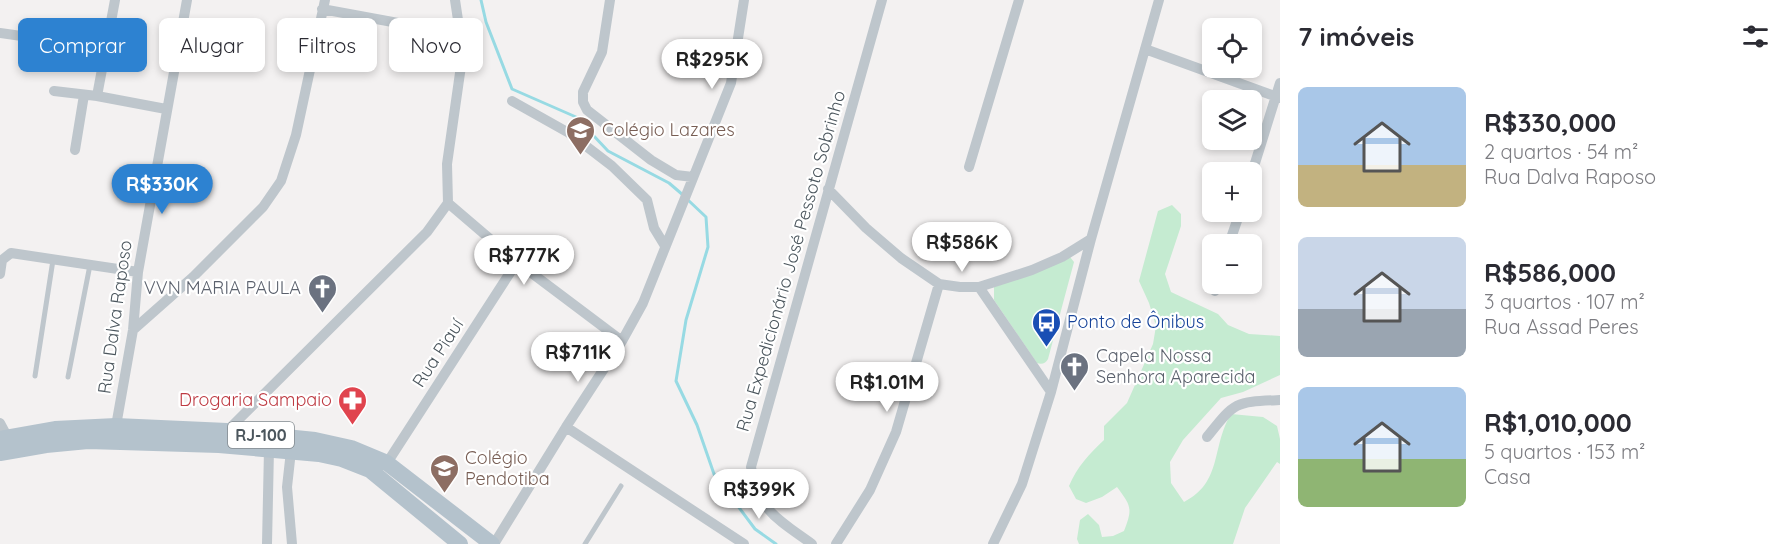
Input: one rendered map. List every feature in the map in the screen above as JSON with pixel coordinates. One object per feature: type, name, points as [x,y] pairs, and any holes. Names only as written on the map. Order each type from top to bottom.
[{"type":"main road","name":"RJ-100","points":[[2,433],[116,426],[227,431],[315,440],[351,448],[387,463],[493,544]]},
{"type":"main road","name":"RJ-100","points":[[0,453],[88,441],[219,445],[291,451],[342,459],[370,470],[460,544]]},
{"type":"street","points":[[112,18],[115,0]]},
{"type":"street","name":"Rua Dalva Raposo","points":[[116,426],[133,330],[138,272],[166,109],[188,0]]},
{"type":"street","points":[[227,431],[427,232],[448,203],[447,164],[461,66],[460,33],[455,0]]},
{"type":"street","points":[[610,0],[602,52],[583,92],[583,102],[587,110],[651,160],[676,176],[692,179]]},
{"type":"street","points":[[493,544],[622,341],[643,303],[731,82],[744,0]]},
{"type":"street","name":"Rua Expedicionário José Pessoto Sobrinho","points":[[812,544],[774,516],[760,500],[751,467],[882,0]]},
{"type":"street","points":[[969,167],[1019,0]]},
{"type":"street","points":[[993,544],[1022,484],[1051,392],[1091,239],[1160,0]]},
{"type":"street","points":[[133,330],[193,277],[232,238],[262,207],[281,181],[296,135],[323,5],[389,20]]},
{"type":"street","points":[[0,33],[18,36]]},
{"type":"street","points":[[1145,49],[1278,97]]},
{"type":"street","points":[[97,96],[102,72]]},
{"type":"street","points":[[1256,162],[1278,97],[1280,83]]},
{"type":"street","points":[[54,91],[97,96],[166,109]]},
{"type":"street","points":[[75,150],[84,95]]},
{"type":"street","points":[[512,101],[569,133],[612,166],[647,200],[654,228],[665,246]]},
{"type":"street","points":[[828,189],[866,228],[901,258],[939,284],[979,287],[1032,270],[1062,257],[1091,239]]},
{"type":"street","points":[[448,203],[517,262],[622,341]]},
{"type":"street","points":[[0,274],[2,260],[11,253],[138,272]]},
{"type":"street","name":"Rua Piauí","points":[[387,463],[517,262]]},
{"type":"street","points":[[836,544],[870,490],[896,432],[939,284]]},
{"type":"street","points":[[979,287],[1051,392]]},
{"type":"street","points":[[1207,437],[1235,405],[1246,401],[1280,400]]},
{"type":"street","points":[[566,427],[736,542]]},
{"type":"street","points":[[267,544],[269,449]]},
{"type":"street","points":[[291,451],[287,487],[292,544]]},
{"type":"lane","points":[[35,376],[53,258]]},
{"type":"lane","points":[[68,377],[90,264]]},
{"type":"lane","points":[[585,544],[621,486]]},
{"type":"green space","points":[[1172,205],[1181,214],[1181,226],[1165,274],[1171,292],[1218,314],[1228,325],[1249,334],[1280,336],[1280,375],[1243,392],[1221,398],[1183,440],[1170,462],[1171,483],[1184,502],[1205,484],[1211,474],[1225,426],[1231,414],[1263,417],[1277,426],[1280,439],[1280,464],[1277,462],[1245,508],[1233,544],[1079,544],[1077,539],[1080,520],[1088,514],[1099,525],[1102,537],[1113,536],[1124,531],[1129,517],[1128,503],[1117,487],[1102,497],[1086,503],[1076,499],[1069,486],[1084,461],[1104,440],[1104,426],[1127,403],[1153,344],[1156,326],[1139,281],[1158,211]]},
{"type":"green space","points":[[1070,257],[1074,262],[1048,359],[1039,364],[994,300],[994,287]]},
{"type":"waterway","points":[[481,0],[486,22],[512,89],[576,117],[608,151],[669,183],[683,195]]},
{"type":"waterway","points":[[688,200],[706,217],[708,247],[686,320],[676,381],[697,425],[714,474],[755,529],[776,544]]},
{"type":"place","name":"Colégio Lazares","points":[[581,156]]},
{"type":"place","name":"VVN MARIA PAULA","points":[[322,314]]},
{"type":"place","name":"Ponto de Ônibus","points":[[1046,348]]},
{"type":"place","name":"Capela Nossa Senhora Aparecida","points":[[1075,392]]},
{"type":"place","name":"Drogaria Sampaio","points":[[353,426]]},
{"type":"place","name":"Colégio Pendotiba","points":[[444,494]]}]
